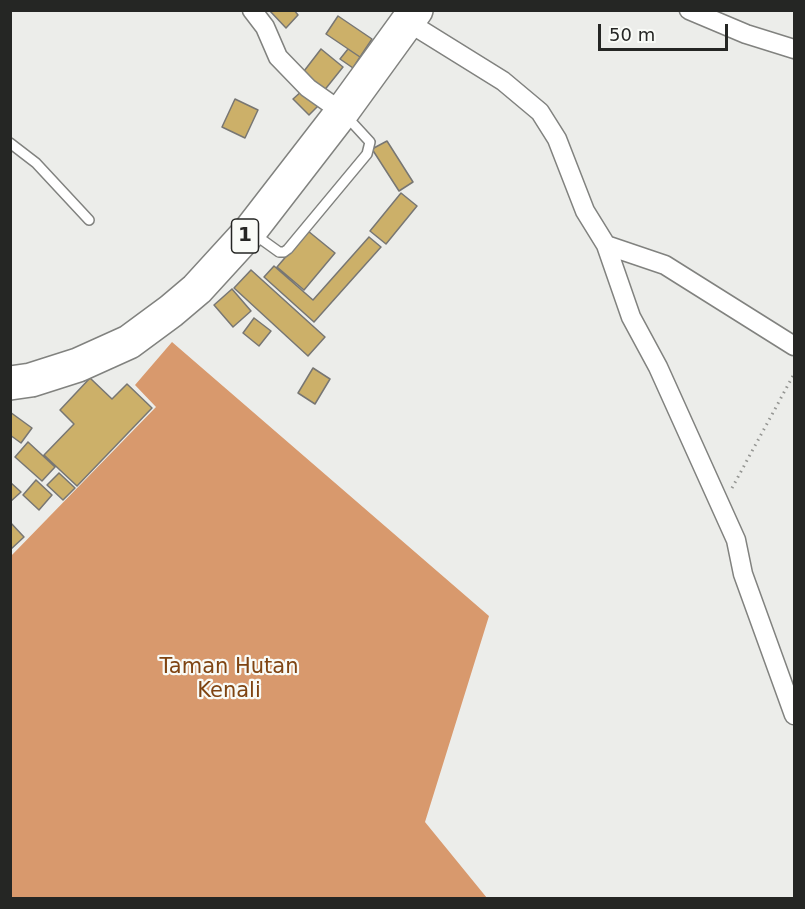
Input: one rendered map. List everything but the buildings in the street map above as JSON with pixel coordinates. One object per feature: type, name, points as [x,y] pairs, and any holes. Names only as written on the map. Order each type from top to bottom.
[{"type":"highway","name":"1","points":[[10,383],[31,380],[78,365],[129,342],[197,289],[250,231],[342,112],[412,16]]},
{"type":"street","points":[[252,10],[265,27],[278,57],[308,88],[342,112]]},
{"type":"street","points":[[689,10],[746,34],[795,49]]},
{"type":"street","points":[[412,16],[503,81],[540,112],[557,139],[585,211],[606,245],[631,317],[658,367],[736,540],[743,574],[795,715]]},
{"type":"street","points":[[606,245],[665,265],[795,346]]},
{"type":"lane","points":[[250,231],[279,252],[284,252],[367,154],[370,142],[342,112]]},
{"type":"lane","points":[[10,143],[36,163],[89,220]]},
{"type":"path","points":[[722,508],[795,374]]},
{"type":"green space","name":"Taman Hutan Kenali","points":[[172,342],[489,616],[425,822],[487,898],[11,898],[11,556],[156,407],[135,385]]}]
